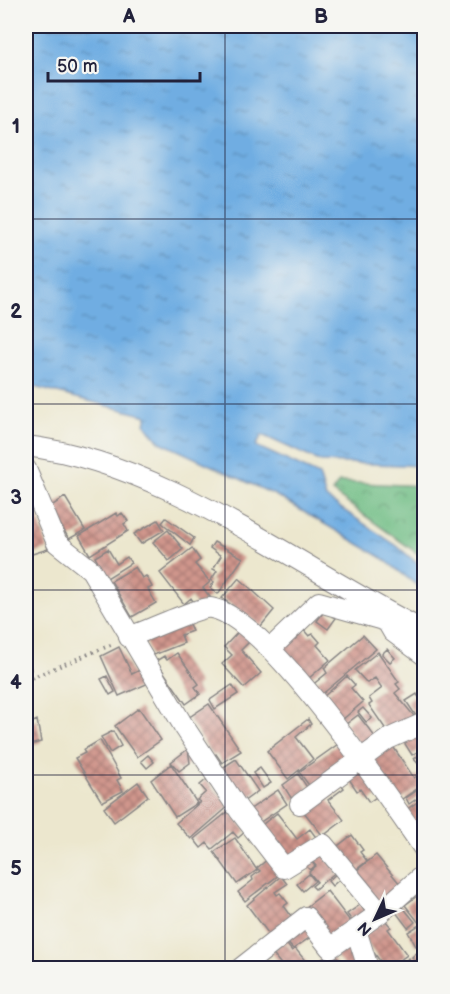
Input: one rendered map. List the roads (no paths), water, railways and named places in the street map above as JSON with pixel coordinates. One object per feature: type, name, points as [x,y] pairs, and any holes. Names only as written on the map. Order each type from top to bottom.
[{"type":"street","points":[[26,447],[45,449],[136,475],[268,542],[383,615],[393,632],[424,655]]},
{"type":"street","points":[[26,469],[57,543],[91,570],[129,637],[239,810],[284,868],[323,844],[380,913]]},
{"type":"street","points":[[270,649],[319,602],[383,615],[424,631]]},
{"type":"street","points":[[129,637],[208,607],[227,612],[270,649],[362,760],[424,849]]},
{"type":"street","points":[[300,804],[388,739],[424,723]]},
{"type":"street","points":[[241,969],[306,916],[330,948],[380,913],[424,874]]},
{"type":"street","points":[[356,930],[368,969]]},
{"type":"water","points":[[26,26],[424,26],[424,466],[321,462],[262,435],[256,446],[319,475],[326,498],[397,546],[424,569],[424,591],[381,557],[275,495],[160,442],[145,424],[147,416],[26,385]]}]
